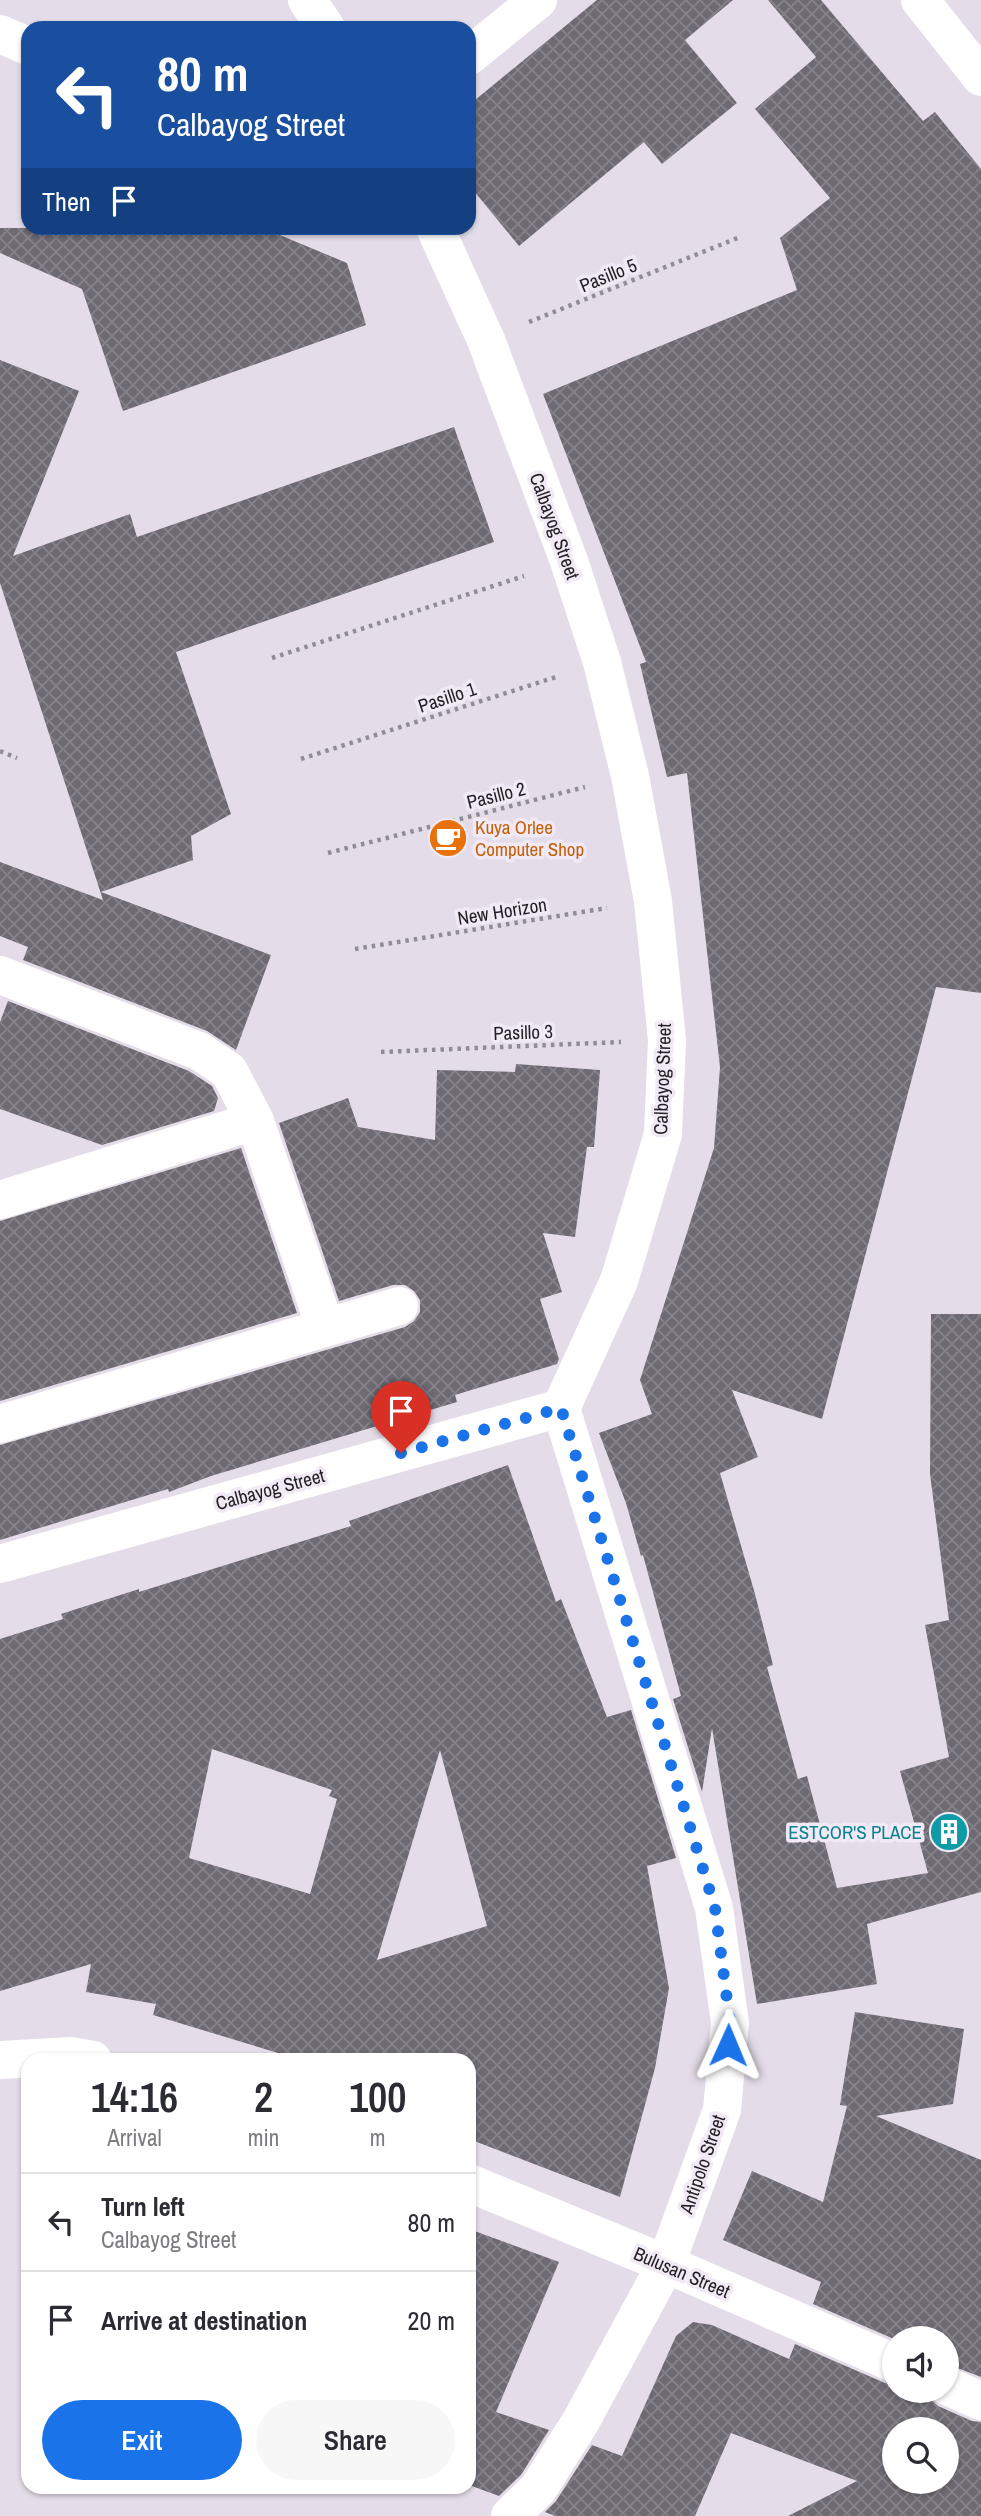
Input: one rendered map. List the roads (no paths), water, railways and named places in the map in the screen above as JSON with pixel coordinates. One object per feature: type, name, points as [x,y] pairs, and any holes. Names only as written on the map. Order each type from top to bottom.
[{"type":"street","points":[[307,0],[321,21]]},
{"type":"street","points":[[476,50],[538,0]]},
{"type":"street","points":[[920,0],[981,77]]},
{"type":"street","points":[[0,34],[21,43]]},
{"type":"street","name":"Calbayog Street","points":[[0,1564],[561,1408],[619,1281],[663,1134],[667,1040],[653,901],[630,776],[603,662],[569,561],[486,340],[438,235]]},
{"type":"street","points":[[0,975],[199,1051],[229,1071],[255,1121],[325,1327]]},
{"type":"street","points":[[0,1200],[255,1121]]},
{"type":"street","points":[[0,1424],[399,1306]]},
{"type":"street","name":"Antipolo Street","points":[[510,2516],[538,2489],[581,2421],[667,2264],[722,2110],[730,2023],[715,1908],[561,1408]]},
{"type":"street","points":[[0,2060],[21,2059]]},
{"type":"street","name":"Bulusan Street","points":[[476,2186],[667,2264],[882,2358]]},
{"type":"street","points":[[959,2391],[981,2401]]},
{"type":"place","name":"Kuya Orlee Computer Shop","points":[[448,838]]},
{"type":"place","name":"ESTCOR'S PLACE","points":[[949,1832]]}]
